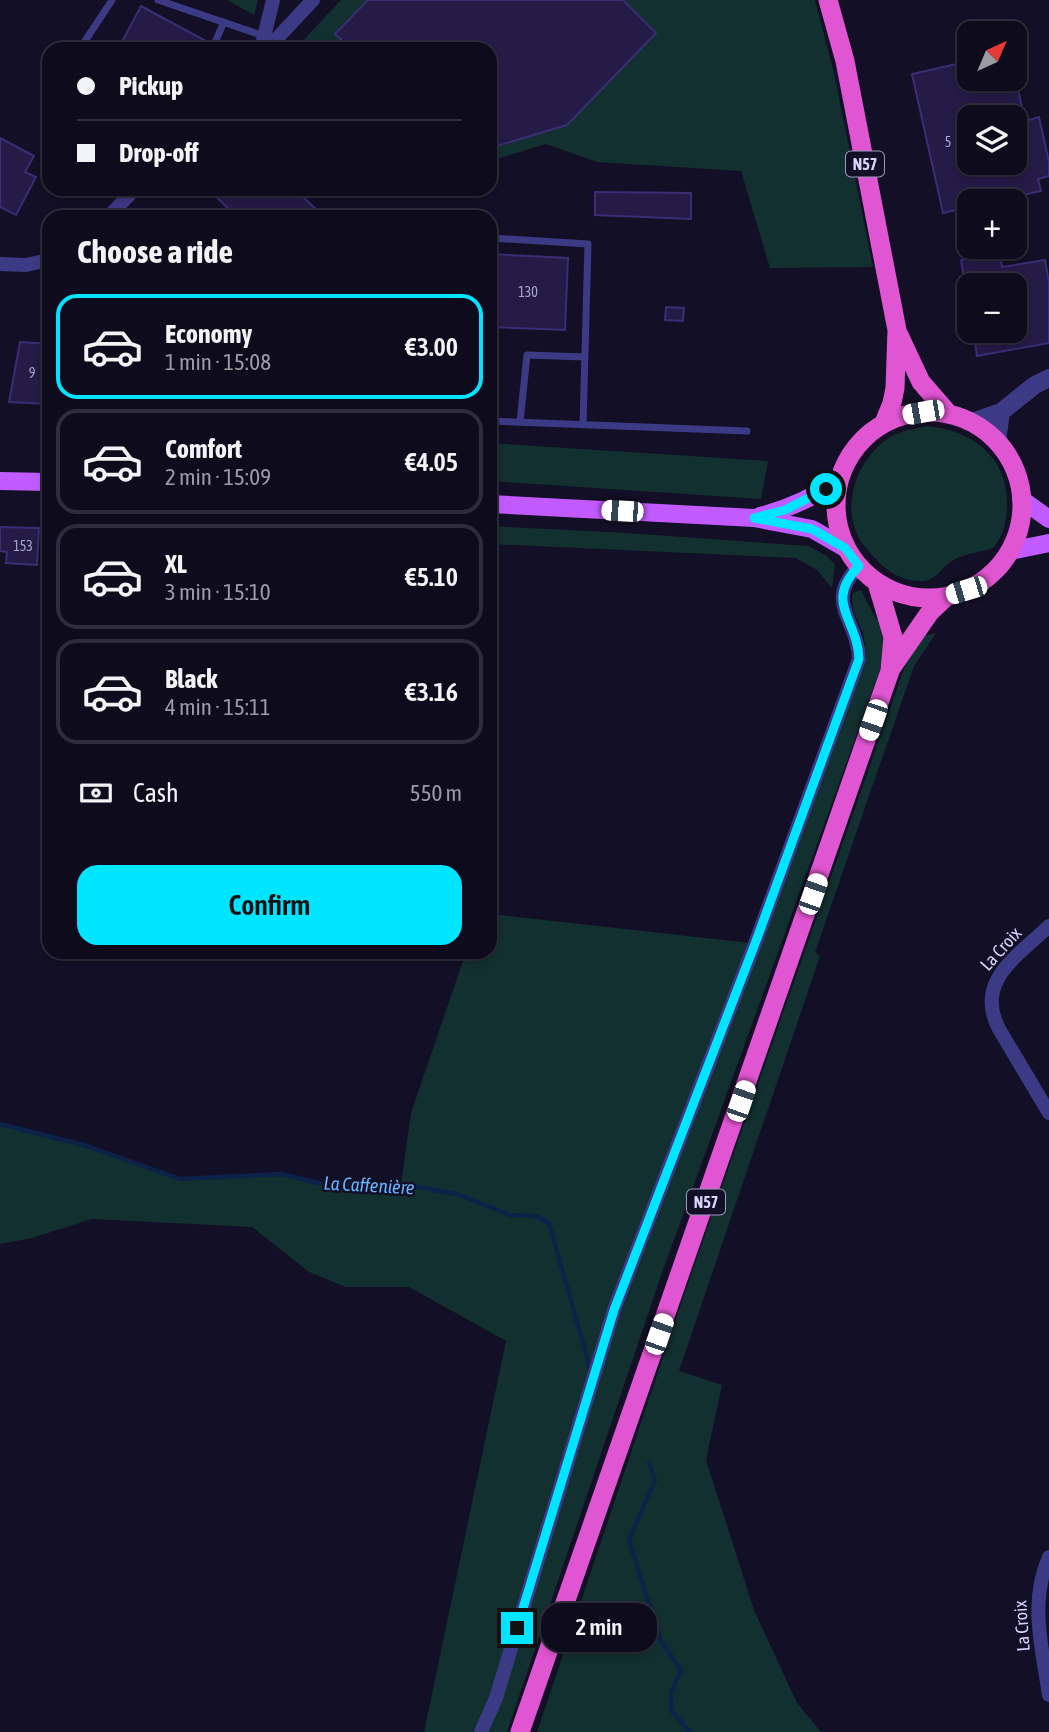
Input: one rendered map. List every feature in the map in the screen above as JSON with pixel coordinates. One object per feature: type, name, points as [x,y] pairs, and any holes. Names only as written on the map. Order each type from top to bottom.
[{"type":"highway","name":"N57","points":[[828,0],[845,61],[897,330],[894,396],[884,423]]},
{"type":"highway","name":"N57","points":[[897,330],[921,382],[947,412]]},
{"type":"highway","points":[[923,412],[947,412],[972,422],[997,441],[1013,465],[1019,481],[1021,518],[1010,551],[984,581],[947,596],[903,595],[877,583],[845,548],[841,536],[835,508],[839,480],[849,456],[884,423],[903,416],[923,412]]},
{"type":"highway","name":"N57","points":[[520,1732],[890,671],[893,637],[877,583]]},
{"type":"highway","name":"N57","points":[[890,671],[930,612],[947,596]]},
{"type":"main road","points":[[754,518],[785,510],[839,480]]},
{"type":"main road","points":[[0,481],[42,482]]},
{"type":"main road","points":[[1021,499],[1049,519]]},
{"type":"main road","points":[[497,504],[754,518],[812,529],[845,548]]},
{"type":"main road","points":[[1010,551],[1049,542]]},
{"type":"street","points":[[265,42],[273,0]]},
{"type":"street","points":[[267,42],[313,0]]},
{"type":"street","points":[[115,210],[128,196]]},
{"type":"street","points":[[0,264],[26,265],[42,262]]},
{"type":"street","points":[[972,422],[1001,412],[1028,390],[1049,378]]},
{"type":"street","points":[[997,441],[1001,412]]},
{"type":"street","points":[[481,1732],[495,1698],[614,1310],[756,941],[859,659],[855,634],[846,617],[841,595],[846,582],[859,566]]},
{"type":"street","name":"La Croix","points":[[1049,926],[995,982],[990,1000],[993,1018],[1049,1113]]},
{"type":"street","name":"La Croix","points":[[1049,1557],[1041,1576],[1037,1610],[1049,1695]]},
{"type":"lane","points":[[84,42],[113,0]]},
{"type":"lane","points":[[158,0],[224,22],[259,42]]},
{"type":"lane","points":[[215,42],[224,22]]},
{"type":"lane","points":[[497,238],[588,244],[583,425]]},
{"type":"lane","points":[[520,422],[527,355],[584,357]]},
{"type":"lane","points":[[497,421],[747,431]]},
{"type":"green space","points":[[227,0],[258,0],[254,15]]},
{"type":"green space","points":[[341,0],[815,0],[834,73],[873,267],[770,268],[741,171],[597,162],[546,144],[497,159],[497,42],[302,42]]},
{"type":"green space","points":[[928,426],[960,434],[986,450],[1002,475],[1007,508],[1003,529],[993,548],[957,558],[931,578],[915,581],[891,572],[862,544],[854,524],[852,495],[862,467],[880,444],[901,432]]},
{"type":"green space","points":[[497,443],[768,461],[761,499],[497,481]]},
{"type":"green space","points":[[497,526],[808,546],[827,556],[835,565],[832,588],[817,570],[796,558],[497,544]]},
{"type":"green space","points":[[861,590],[876,619],[881,619],[887,639],[884,659],[662,1273],[507,1732],[486,1732],[620,1314],[760,947],[866,658],[863,634],[852,604],[853,593]]},
{"type":"green space","points":[[936,633],[914,666],[815,952],[820,956],[679,1371],[722,1385],[706,1460],[754,1610],[797,1703],[821,1732],[537,1732],[686,1289],[905,666],[923,636]]},
{"type":"green space","points":[[497,915],[750,943],[612,1310],[493,1692],[476,1732],[424,1732],[506,1341],[409,1287],[346,1287],[309,1272],[252,1227],[92,1219],[32,1238],[0,1244],[0,1124],[87,1146],[180,1179],[281,1174],[327,1185],[401,1184],[411,1113],[464,959],[497,959]]},
{"type":"building","points":[[368,0],[623,0],[656,33],[567,125],[497,146],[497,42],[338,42],[341,39],[335,34]]},
{"type":"building","points":[[141,6],[204,40],[203,42],[122,42]]},
{"type":"building","points":[[957,64],[957,91],[1019,91],[1021,105],[957,105],[957,175],[1027,175],[1027,120],[1039,117],[1049,162],[1049,176],[1038,179],[1041,191],[1027,194],[1027,189],[957,189],[957,210],[943,213],[912,74]]},
{"type":"building","points":[[0,138],[34,156],[25,172],[36,177],[16,215],[0,207]]},
{"type":"building","points":[[595,192],[691,193],[691,219],[595,215]]},
{"type":"building","points":[[215,196],[302,196],[317,210],[230,210]]},
{"type":"building","points":[[497,254],[568,258],[565,330],[497,327]]},
{"type":"building","points":[[1001,259],[1002,267],[1045,260],[1049,283],[1049,343],[977,356],[975,343],[1027,343],[1027,273],[963,273],[961,260]]},
{"type":"building","points":[[666,307],[684,308],[683,321],[665,320]]},
{"type":"building","points":[[20,342],[42,344],[42,404],[9,402]]},
{"type":"building","points":[[0,527],[39,528],[37,565],[6,563],[7,552],[0,551]]},
{"type":"waterway","name":"La Caffenière","points":[[0,1124],[87,1146],[180,1179],[281,1174],[327,1185],[401,1184],[457,1194],[510,1215],[536,1216],[549,1223],[590,1368]]},
{"type":"waterway","name":"La Caffenière","points":[[649,1463],[655,1480],[629,1540],[661,1641],[681,1670],[671,1693],[671,1710],[690,1732]]},
{"type":"route","points":[[517,1628],[614,1310],[756,941],[859,659],[859,646],[846,617],[841,595],[846,582],[859,566],[845,548],[812,529],[754,518],[785,510],[826,489]]}]
